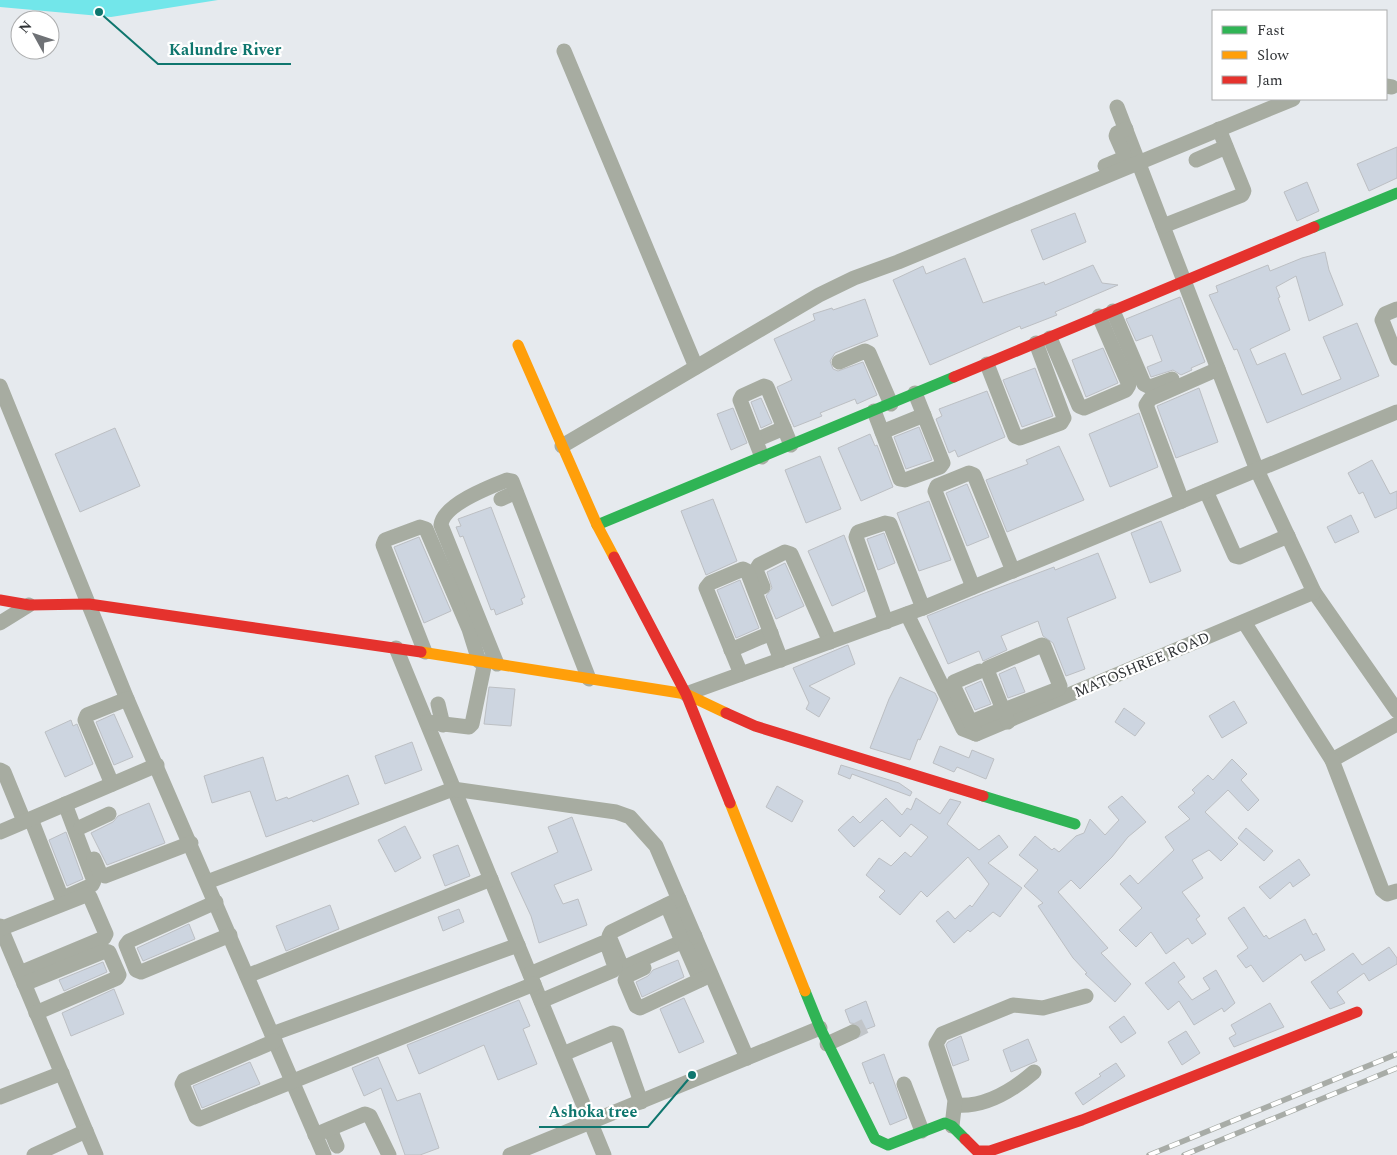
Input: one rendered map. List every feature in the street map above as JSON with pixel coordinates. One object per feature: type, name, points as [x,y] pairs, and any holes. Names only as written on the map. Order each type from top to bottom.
[{"type":"street","points":[[564,51],[696,367]]},
{"type":"street","points":[[562,446],[820,295],[854,278],[898,262],[1109,171],[1138,162],[1291,100]]},
{"type":"street","points":[[1117,107],[1257,470],[1314,592],[1397,711]]},
{"type":"street","points":[[1109,171],[1124,154],[1116,136],[1126,129]]},
{"type":"street","points":[[1163,226],[1242,196],[1244,190],[1219,129]]},
{"type":"street","points":[[1196,160],[1226,147]]},
{"type":"street","points":[[597,525],[1397,193]]},
{"type":"street","points":[[1397,309],[1385,314],[1382,320],[1397,358]]},
{"type":"street","points":[[1043,341],[1079,406],[1084,408],[1126,390],[1129,385],[1106,313]]},
{"type":"street","points":[[1106,313],[1144,384],[1150,387],[1217,366]]},
{"type":"street","points":[[987,364],[1015,436],[1020,438],[1061,422],[1064,418],[1043,341]]},
{"type":"street","points":[[518,345],[597,525],[686,694],[820,1028],[875,1139],[888,1145],[938,1124],[945,1123],[952,1126],[971,1147],[983,1153],[1082,1120],[1358,1012]]},
{"type":"street","points":[[839,362],[865,351],[869,353],[891,404]]},
{"type":"street","points":[[1182,501],[1146,405],[1150,399],[1202,382],[1217,366]]},
{"type":"street","points":[[0,386],[127,699],[324,1155]]},
{"type":"street","points":[[762,457],[740,400],[742,396],[764,386],[767,387],[791,445]]},
{"type":"street","points":[[874,411],[900,479],[905,480],[940,467],[943,463],[916,393]]},
{"type":"street","points":[[686,694],[924,608],[1397,412]]},
{"type":"street","points":[[882,432],[924,415]]},
{"type":"street","points":[[756,440],[784,428]]},
{"type":"street","points":[[973,587],[935,490],[937,486],[969,473],[974,475],[1013,571]]},
{"type":"street","points":[[427,722],[469,727],[472,724],[487,662],[444,534],[442,518],[450,508],[507,480],[512,481],[589,679]]},
{"type":"street","points":[[1206,491],[1235,556],[1239,557],[1288,536]]},
{"type":"street","points":[[501,499],[516,492]]},
{"type":"street","points":[[886,622],[856,537],[858,532],[885,523],[890,524],[924,608]]},
{"type":"street","points":[[425,652],[383,545],[385,540],[420,527],[426,529],[469,629],[487,662]]},
{"type":"street","points":[[786,658],[756,570],[759,565],[785,552],[791,554],[830,642]]},
{"type":"street","points":[[741,674],[706,588],[710,584],[742,569],[747,571],[770,633],[786,658]]},
{"type":"street","name":"MATOSHREE ROAD","points":[[974,728],[1003,714],[1244,622],[1314,592]]},
{"type":"street","points":[[0,600],[29,605],[89,604],[425,652],[686,694],[755,726],[1075,824]]},
{"type":"street","points":[[0,623],[29,605]]},
{"type":"street","points":[[907,614],[962,729],[974,728],[953,685],[954,682],[980,671]]},
{"type":"street","points":[[1244,622],[1332,760],[1382,890],[1387,894],[1397,891]]},
{"type":"street","points":[[731,650],[770,633]]},
{"type":"street","points":[[1042,645],[1044,646],[1060,686],[1058,689],[1003,714],[987,670],[988,668],[1042,645]]},
{"type":"street","points":[[396,648],[604,1155]]},
{"type":"street","points":[[112,784],[85,720],[87,716],[127,699]]},
{"type":"street","points":[[438,704],[443,725]]},
{"type":"street","points":[[1332,760],[1397,724]]},
{"type":"street","points":[[0,832],[157,765]]},
{"type":"street","points":[[0,770],[4,772],[17,805],[12,810],[24,821],[61,896],[65,897],[92,885],[94,881],[68,803]]},
{"type":"street","points":[[207,882],[453,789],[616,812],[630,817],[656,846],[673,902],[690,942],[747,1058]]},
{"type":"street","points":[[68,803],[81,827],[100,873],[105,876],[190,843]]},
{"type":"street","points":[[81,827],[109,814]]},
{"type":"street","points":[[248,976],[491,879]]},
{"type":"street","points":[[22,979],[104,938],[106,934],[90,897],[86,895],[0,928],[96,1155]]},
{"type":"street","points":[[216,902],[129,941],[126,945],[136,970],[141,972],[230,935]]},
{"type":"street","points":[[673,902],[611,932],[609,936],[620,966],[625,968],[690,942]]},
{"type":"street","points":[[690,942],[627,976],[625,980],[636,1006],[640,1008],[706,977]]},
{"type":"street","points":[[518,945],[274,1038],[184,1080],[182,1084],[196,1117],[199,1119],[292,1082],[532,979],[603,943],[607,944],[615,967],[614,970],[541,1000]]},
{"type":"street","points":[[22,979],[105,951],[110,952],[119,975],[117,978],[36,1013]]},
{"type":"street","points":[[952,1126],[955,1100],[936,1044],[942,1034],[1014,1011],[1043,1008],[1086,996]]},
{"type":"street","points":[[510,1155],[541,1149],[591,1122],[820,1028]]},
{"type":"street","points":[[827,1044],[852,1032]]},
{"type":"street","points":[[563,1054],[613,1033],[617,1034],[642,1102]]},
{"type":"street","points":[[955,1106],[982,1104],[1015,1088],[1034,1072]]},
{"type":"street","points":[[0,1097],[62,1073]]},
{"type":"street","points":[[904,1084],[922,1131]]},
{"type":"street","points":[[315,1135],[365,1114],[370,1116],[390,1155]]},
{"type":"street","points":[[330,1129],[336,1146]]},
{"type":"street","points":[[34,1155],[86,1131]]},
{"type":"water","points":[[0,0],[218,0],[111,17],[60,12],[60,10],[0,7]]},
{"type":"building","points":[[1397,147],[1397,178],[1369,191],[1357,164]]},
{"type":"building","points":[[1307,182],[1319,211],[1297,221],[1284,192]]},
{"type":"building","points":[[1075,213],[1086,242],[1043,260],[1031,230]]},
{"type":"building","points":[[1325,252],[1329,270],[1343,305],[1309,321],[1296,276],[1276,287],[1280,297],[1278,298],[1290,330],[1250,349],[1257,365],[1285,353],[1302,395],[1341,379],[1323,337],[1357,323],[1379,376],[1267,423],[1237,349],[1234,350],[1209,295],[1218,292],[1216,286],[1268,265],[1270,271],[1302,258]]},
{"type":"building","points":[[965,258],[983,303],[1044,282],[1045,285],[1093,265],[1102,283],[1118,285],[1055,312],[1057,315],[1021,329],[1020,326],[930,365],[893,280],[923,266],[926,274]]},
{"type":"building","points":[[1180,297],[1205,362],[1181,375],[1173,370],[1151,377],[1147,367],[1162,361],[1152,335],[1136,341],[1126,319]]},
{"type":"building","points":[[865,299],[878,336],[835,353],[830,361],[833,369],[838,371],[863,362],[877,395],[857,404],[855,399],[820,413],[822,416],[794,427],[777,387],[792,380],[774,339],[815,320],[813,314],[832,308],[833,310]]},
{"type":"building","points":[[1103,348],[1118,383],[1086,397],[1072,360]]},
{"type":"building","points":[[1035,368],[1053,416],[1022,427],[1003,380]]},
{"type":"building","points":[[1199,388],[1218,442],[1176,458],[1157,406]]},
{"type":"building","points":[[987,391],[1005,437],[958,457],[955,450],[949,453],[936,419],[942,416],[939,409]]},
{"type":"building","points":[[761,398],[772,423],[761,428],[751,402]]},
{"type":"building","points":[[733,408],[747,443],[731,450],[717,414]]},
{"type":"building","points":[[1139,413],[1158,467],[1110,487],[1089,434]]},
{"type":"building","points":[[919,427],[932,460],[906,469],[894,437]]},
{"type":"building","points":[[115,428],[140,486],[80,512],[55,454]]},
{"type":"building","points":[[870,434],[875,446],[877,445],[893,487],[861,501],[838,448]]},
{"type":"building","points":[[1059,446],[1084,500],[1007,532],[986,480],[1028,464],[1026,460]]},
{"type":"building","points":[[820,456],[841,509],[806,523],[785,470]]},
{"type":"building","points":[[1372,460],[1390,494],[1397,491],[1397,508],[1375,518],[1363,492],[1359,494],[1348,473]]},
{"type":"building","points":[[967,484],[989,537],[967,546],[946,493]]},
{"type":"building","points":[[713,499],[737,561],[706,575],[681,511]]},
{"type":"building","points":[[929,501],[951,560],[919,571],[897,513]]},
{"type":"building","points":[[491,507],[525,597],[521,599],[523,604],[496,615],[494,609],[491,610],[463,536],[460,537],[456,527],[461,526],[458,519]]},
{"type":"building","points":[[1351,515],[1359,532],[1335,543],[1327,527]]},
{"type":"building","points":[[1161,521],[1181,571],[1150,583],[1131,533]]},
{"type":"building","points":[[884,533],[895,563],[878,570],[867,539]]},
{"type":"building","points":[[844,535],[865,591],[832,606],[808,551]]},
{"type":"building","points":[[419,537],[451,611],[424,623],[394,547]]},
{"type":"building","points":[[1098,553],[1116,598],[1067,618],[1085,669],[1066,676],[1053,643],[1043,636],[1038,621],[1001,636],[1007,650],[983,661],[979,651],[948,664],[927,616],[1054,567],[1055,570]]},
{"type":"building","points":[[785,563],[804,606],[776,619],[766,596],[772,588],[767,572]]},
{"type":"building","points":[[740,580],[759,628],[736,638],[717,590]]},
{"type":"building","points":[[848,645],[855,664],[809,686],[830,698],[819,717],[806,709],[809,703],[793,668]]},
{"type":"building","points":[[1015,667],[1025,692],[1008,698],[999,674]]},
{"type":"building","points":[[900,677],[935,693],[938,699],[910,760],[870,748],[889,699]]},
{"type":"building","points":[[981,681],[991,704],[975,710],[965,688]]},
{"type":"building","points":[[489,687],[515,689],[511,726],[484,724]]},
{"type":"building","points":[[1234,701],[1247,723],[1222,738],[1209,716]]},
{"type":"building","points":[[1124,708],[1145,723],[1135,736],[1115,722]]},
{"type":"building","points":[[114,714],[133,757],[114,765],[96,722]]},
{"type":"building","points":[[71,720],[73,726],[77,724],[93,764],[65,777],[45,732]]},
{"type":"building","points":[[412,742],[422,770],[385,784],[375,756]]},
{"type":"building","points":[[940,746],[969,758],[972,750],[994,759],[986,779],[957,767],[954,772],[933,763]]},
{"type":"building","points":[[263,757],[276,801],[287,797],[288,799],[348,775],[359,804],[313,822],[312,820],[266,837],[250,791],[212,803],[204,776]]},
{"type":"building","points":[[1232,759],[1247,774],[1241,780],[1259,800],[1248,811],[1228,790],[1205,812],[1238,844],[1221,861],[1209,850],[1192,860],[1203,878],[1182,892],[1200,916],[1196,919],[1206,934],[1192,944],[1188,938],[1166,954],[1151,932],[1136,947],[1119,930],[1142,908],[1120,884],[1130,875],[1138,884],[1174,850],[1165,837],[1190,819],[1178,807],[1195,793],[1192,790],[1208,775],[1213,780]]},
{"type":"building","points":[[841,765],[899,783],[912,792],[910,796],[852,774],[850,779],[838,774]]},
{"type":"building","points":[[777,786],[803,801],[792,822],[766,807]]},
{"type":"building","points":[[1122,796],[1146,822],[1128,837],[1112,857],[1080,889],[1071,880],[1058,892],[1108,948],[1101,953],[1131,984],[1115,1002],[1085,974],[1087,973],[1073,958],[1038,906],[1043,903],[1024,886],[1038,870],[1019,855],[1035,836],[1052,850],[1054,848],[1059,852],[1076,836],[1084,833],[1090,819],[1105,835],[1119,820],[1108,807]]},
{"type":"building","points":[[886,798],[902,815],[907,808],[911,810],[916,798],[940,814],[950,799],[961,802],[947,824],[979,850],[999,835],[1008,847],[988,863],[1022,888],[1000,917],[993,912],[954,943],[936,921],[948,911],[955,919],[970,905],[972,907],[989,884],[968,857],[927,897],[921,891],[900,915],[879,897],[885,891],[866,875],[879,858],[891,866],[905,852],[911,857],[928,837],[911,824],[900,837],[882,820],[854,847],[838,830],[853,816],[860,823]]},
{"type":"building","points":[[149,803],[165,843],[107,865],[91,833],[113,822],[118,816]]},
{"type":"building","points":[[572,817],[592,870],[554,885],[563,904],[578,899],[587,925],[539,943],[531,916],[511,873],[558,852],[548,827]]},
{"type":"building","points":[[405,826],[421,858],[395,872],[378,840]]},
{"type":"building","points":[[1246,828],[1273,851],[1264,861],[1238,838]]},
{"type":"building","points":[[66,832],[83,879],[67,886],[49,840]]},
{"type":"building","points":[[458,845],[470,876],[445,886],[433,855]]},
{"type":"building","points":[[1299,859],[1310,875],[1293,887],[1290,882],[1270,899],[1259,887]]},
{"type":"building","points":[[330,905],[339,929],[286,951],[276,926]]},
{"type":"building","points":[[1244,907],[1264,937],[1266,935],[1269,939],[1305,919],[1313,935],[1316,933],[1325,950],[1305,961],[1301,954],[1263,982],[1251,965],[1246,968],[1237,956],[1248,948],[1228,918]]},
{"type":"building","points":[[459,909],[464,922],[443,931],[438,917]]},
{"type":"building","points":[[189,924],[195,939],[143,961],[137,948]]},
{"type":"building","points":[[1389,947],[1397,958],[1397,964],[1369,981],[1364,973],[1337,992],[1345,1003],[1330,1009],[1311,982],[1353,953],[1362,965]]},
{"type":"building","points":[[678,960],[684,977],[642,997],[636,982],[648,976],[653,970]]},
{"type":"building","points":[[103,962],[107,972],[64,991],[59,980]]},
{"type":"building","points":[[1174,962],[1185,977],[1178,982],[1192,1000],[1210,989],[1203,978],[1216,970],[1235,1003],[1224,1012],[1222,1008],[1194,1025],[1179,1001],[1168,1010],[1145,983]]},
{"type":"building","points":[[114,989],[124,1014],[71,1036],[62,1013]]},
{"type":"building","points":[[684,998],[704,1042],[679,1053],[660,1009]]},
{"type":"building","points":[[519,1000],[530,1026],[523,1029],[537,1064],[498,1080],[484,1045],[419,1074],[407,1045]]},
{"type":"building","points":[[866,1001],[875,1026],[862,1031],[858,1024],[850,1023],[845,1010]]},
{"type":"building","points":[[1270,1003],[1284,1027],[1234,1047],[1229,1038],[1236,1034],[1231,1025]]},
{"type":"building","points":[[1124,1016],[1136,1033],[1121,1043],[1109,1027]]},
{"type":"building","points":[[1186,1031],[1200,1053],[1182,1065],[1168,1042]]},
{"type":"building","points":[[961,1036],[969,1060],[953,1066],[946,1045],[948,1042]]},
{"type":"building","points":[[1028,1039],[1037,1061],[1011,1072],[1003,1050]]},
{"type":"building","points":[[884,1054],[907,1118],[890,1125],[873,1082],[870,1084],[862,1063]]},
{"type":"building","points":[[378,1057],[397,1101],[420,1093],[439,1148],[420,1155],[405,1155],[381,1088],[364,1096],[352,1068]]},
{"type":"building","points":[[250,1062],[260,1084],[202,1108],[193,1086]]},
{"type":"building","points":[[1116,1063],[1125,1076],[1083,1105],[1075,1093],[1101,1076],[1099,1074]]},
{"type":"tunnel","points":[[853,1032],[865,1026]]},
{"type":"railway","points":[[1149,1155],[1397,1054]]},
{"type":"railway","points":[[1184,1155],[1397,1068]]},
{"type":"traffic: fast","points":[[1314,227],[1397,193]]},
{"type":"traffic: fast","points":[[597,525],[954,377]]},
{"type":"traffic: fast","points":[[983,796],[1075,824]]},
{"type":"traffic: fast","points":[[805,991],[820,1028],[875,1139],[888,1145],[945,1123],[952,1126],[965,1139]]},
{"type":"traffic: slow","points":[[518,345],[597,525],[614,557]]},
{"type":"traffic: slow","points":[[421,652],[686,694],[726,713]]},
{"type":"traffic: slow","points":[[730,803],[805,991]]},
{"type":"traffic: jam","points":[[954,377],[1314,227]]},
{"type":"traffic: jam","points":[[614,557],[686,694],[730,803]]},
{"type":"traffic: jam","points":[[0,600],[29,605],[89,604],[421,652]]},
{"type":"traffic: jam","points":[[726,713],[755,726],[983,796]]},
{"type":"traffic: jam","points":[[965,1139],[977,1151],[990,1151],[1082,1120],[1357,1012]]},
{"type":"place","name":"Kalundre River","points":[[99,12]]},
{"type":"place","name":"Ashoka tree","points":[[692,1075]]}]
